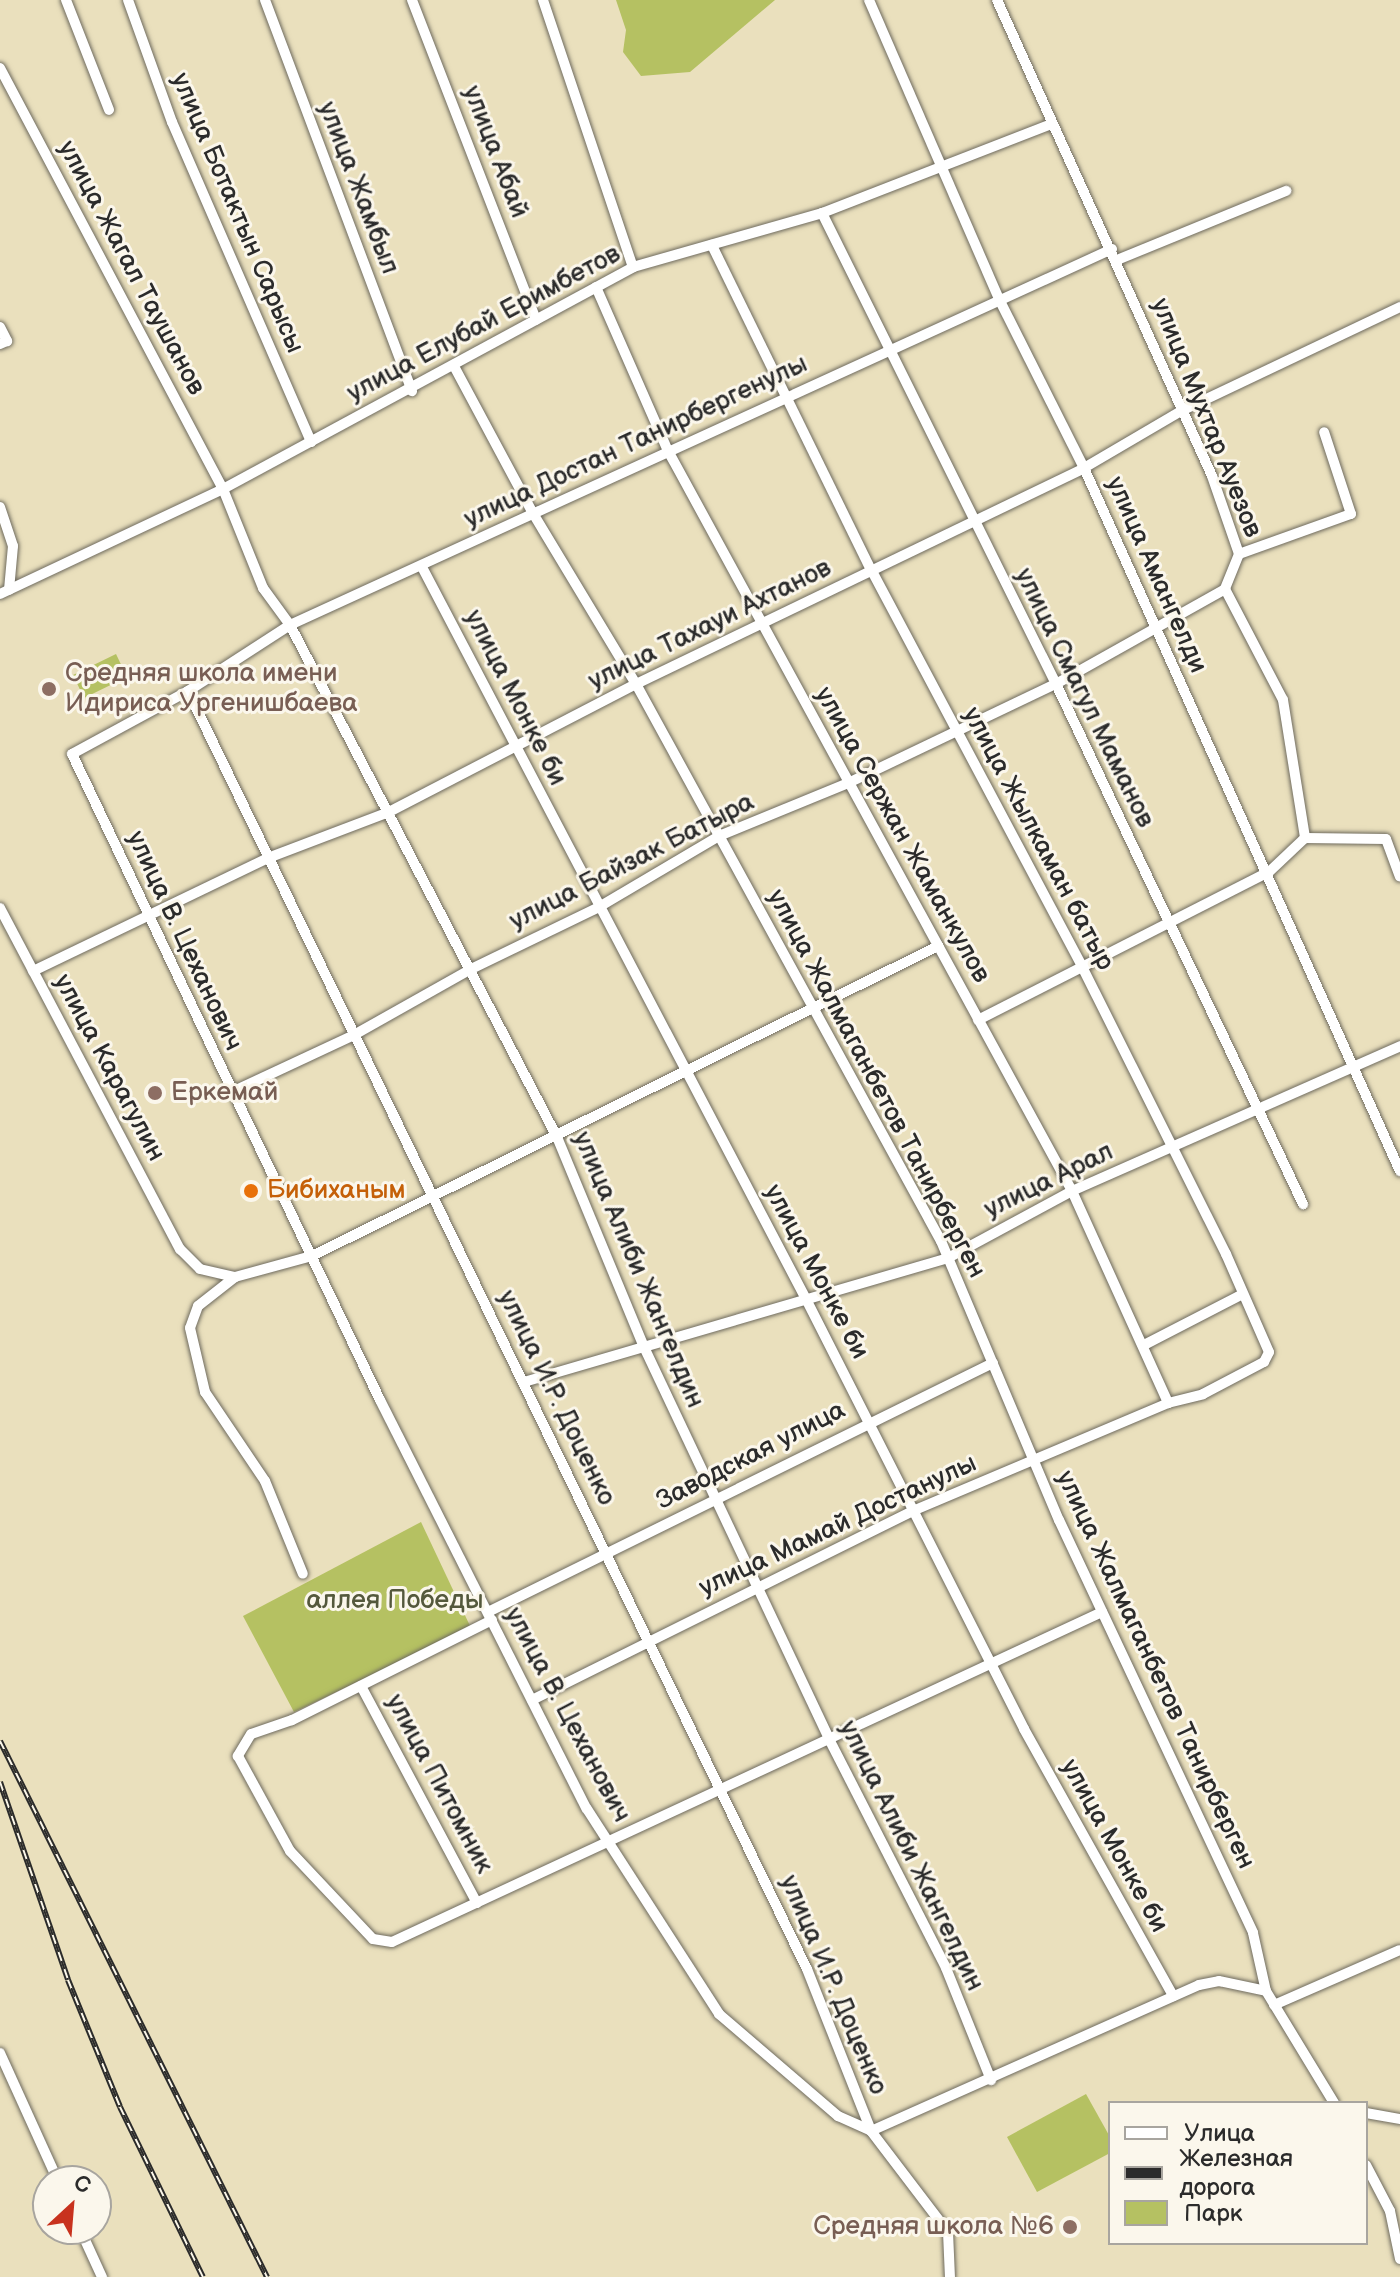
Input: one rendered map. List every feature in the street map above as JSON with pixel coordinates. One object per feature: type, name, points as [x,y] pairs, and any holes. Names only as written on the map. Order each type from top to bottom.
[{"type":"street","points":[[66,0],[109,110]]},
{"type":"street","name":"улица Ботактын Сарысы","points":[[128,0],[172,122],[311,442]]},
{"type":"street","name":"улица Жамбыл","points":[[265,0],[412,391]]},
{"type":"street","name":"улица Абай","points":[[412,0],[536,320]]},
{"type":"street","points":[[543,0],[633,267]]},
{"type":"street","name":"улица Амангелди","points":[[869,0],[944,164],[1000,301],[1084,468],[1269,872],[1400,1171]]},
{"type":"street","name":"улица Мухтар Ауезов","points":[[997,0],[1183,410],[1239,554],[1225,589]]},
{"type":"street","name":"улица Жагал Таушанов","points":[[0,68],[223,489]]},
{"type":"street","name":"улица Елубай Еримбетов","points":[[4,592],[223,489],[455,368],[633,267],[822,213],[1052,124]]},
{"type":"street","name":"улица Достан Танирбергенулы","points":[[72,754],[188,691],[290,625],[422,567],[531,510],[1000,301],[1286,191]]},
{"type":"street","name":"улица Смагул Маманов","points":[[822,213],[888,352],[1056,684],[1255,1109],[1303,1204]]},
{"type":"street","name":"улица Жылкаман батыр","points":[[712,245],[783,396],[871,570],[1083,968],[1269,1352],[1264,1362],[1203,1394],[1168,1403]]},
{"type":"street","name":"улица Сержан Жаманкулов","points":[[596,287],[667,449],[1072,1191],[1168,1403]]},
{"type":"street","name":"улица Тахауи Ахтанов","points":[[33,971],[268,858],[389,812],[636,684],[1084,468],[1183,410],[1400,307]]},
{"type":"street","points":[[0,327],[4,342]]},
{"type":"street","name":"улица Жалмаганбетов Танирберген","points":[[455,368],[531,510],[636,684],[948,1258],[1102,1612],[1253,1933],[1266,1991],[1333,2101]]},
{"type":"street","points":[[1239,554],[1351,514],[1324,432]]},
{"type":"street","name":"улица Алиби Жангелдин","points":[[223,489],[263,588],[290,625],[557,1137],[643,1345],[830,1741],[946,1968],[991,2080]]},
{"type":"street","points":[[0,507],[13,546],[4,592]]},
{"type":"street","name":"улица Монке би","points":[[422,567],[807,1301],[994,1663],[1024,1729],[1173,1996]]},
{"type":"street","points":[[1225,589],[1283,700],[1305,838]]},
{"type":"street","name":"улица Байзак Батыра","points":[[232,1092],[354,1035],[471,969],[599,907],[719,836],[848,783],[954,729],[1056,684],[1154,625],[1225,589]]},
{"type":"street","name":"улица И.Р. Доценко","points":[[188,691],[807,1969],[871,2131]]},
{"type":"street","name":"улица В. Цеханович","points":[[72,754],[312,1256],[532,1700],[609,1843],[719,2014],[825,2107],[871,2131]]},
{"type":"street","points":[[978,1020],[1269,872],[1305,838],[1386,839],[1400,877]]},
{"type":"street","name":"улица Карагулин","points":[[0,908],[180,1249],[200,1269],[235,1277]]},
{"type":"street","points":[[303,1574],[265,1481],[205,1392],[190,1328],[198,1306],[235,1277],[312,1256],[815,1011],[938,946]]},
{"type":"street","name":"улица Арал","points":[[524,1382],[948,1258],[1072,1191],[1400,1046]]},
{"type":"street","points":[[1144,1345],[1243,1294]]},
{"type":"street","name":"Заводская улица","points":[[477,1903],[392,1942],[373,1939],[290,1851],[238,1756],[251,1734],[292,1720],[361,1686],[606,1553],[717,1502],[868,1420],[993,1363]]},
{"type":"street","name":"улица Мамай Достанулы","points":[[532,1700],[915,1510],[1168,1403]]},
{"type":"street","points":[[477,1903],[722,1792],[1102,1612]]},
{"type":"street","name":"улица Питомник","points":[[361,1686],[477,1903]]},
{"type":"street","points":[[1274,2005],[1400,1950]]},
{"type":"street","points":[[950,2277],[948,2232],[871,2131],[1199,1985],[1219,1981],[1266,1991]]},
{"type":"street","points":[[0,2053],[51,2165]]},
{"type":"street","points":[[1368,2113],[1400,2119]]},
{"type":"street","points":[[1368,2169],[1390,2211],[1400,2259]]},
{"type":"street","points":[[87,2245],[102,2277]]},
{"type":"green space","points":[[616,0],[775,0],[690,72],[641,76],[623,52],[626,30]]},
{"type":"green space","points":[[116,654],[127,677],[84,698],[73,675]]},
{"type":"green space","name":"аллея Победы","points":[[421,1522],[471,1628],[294,1712],[243,1616]]},
{"type":"green space","points":[[1086,2094],[1108,2133],[1108,2154],[1037,2192],[1007,2137]]},
{"type":"railway","points":[[0,1741],[267,2277]]},
{"type":"railway","points":[[0,1782],[68,1980],[120,2107],[203,2277]]},
{"type":"place","name":"Средняя школа имени Идириса Ургенишбаева","points":[[49,689]]},
{"type":"place","name":"Еркемай","points":[[155,1093]]},
{"type":"place","name":"Бибиханым","points":[[251,1191]]},
{"type":"place","name":"Средняя школа №6","points":[[1070,2227]]}]
